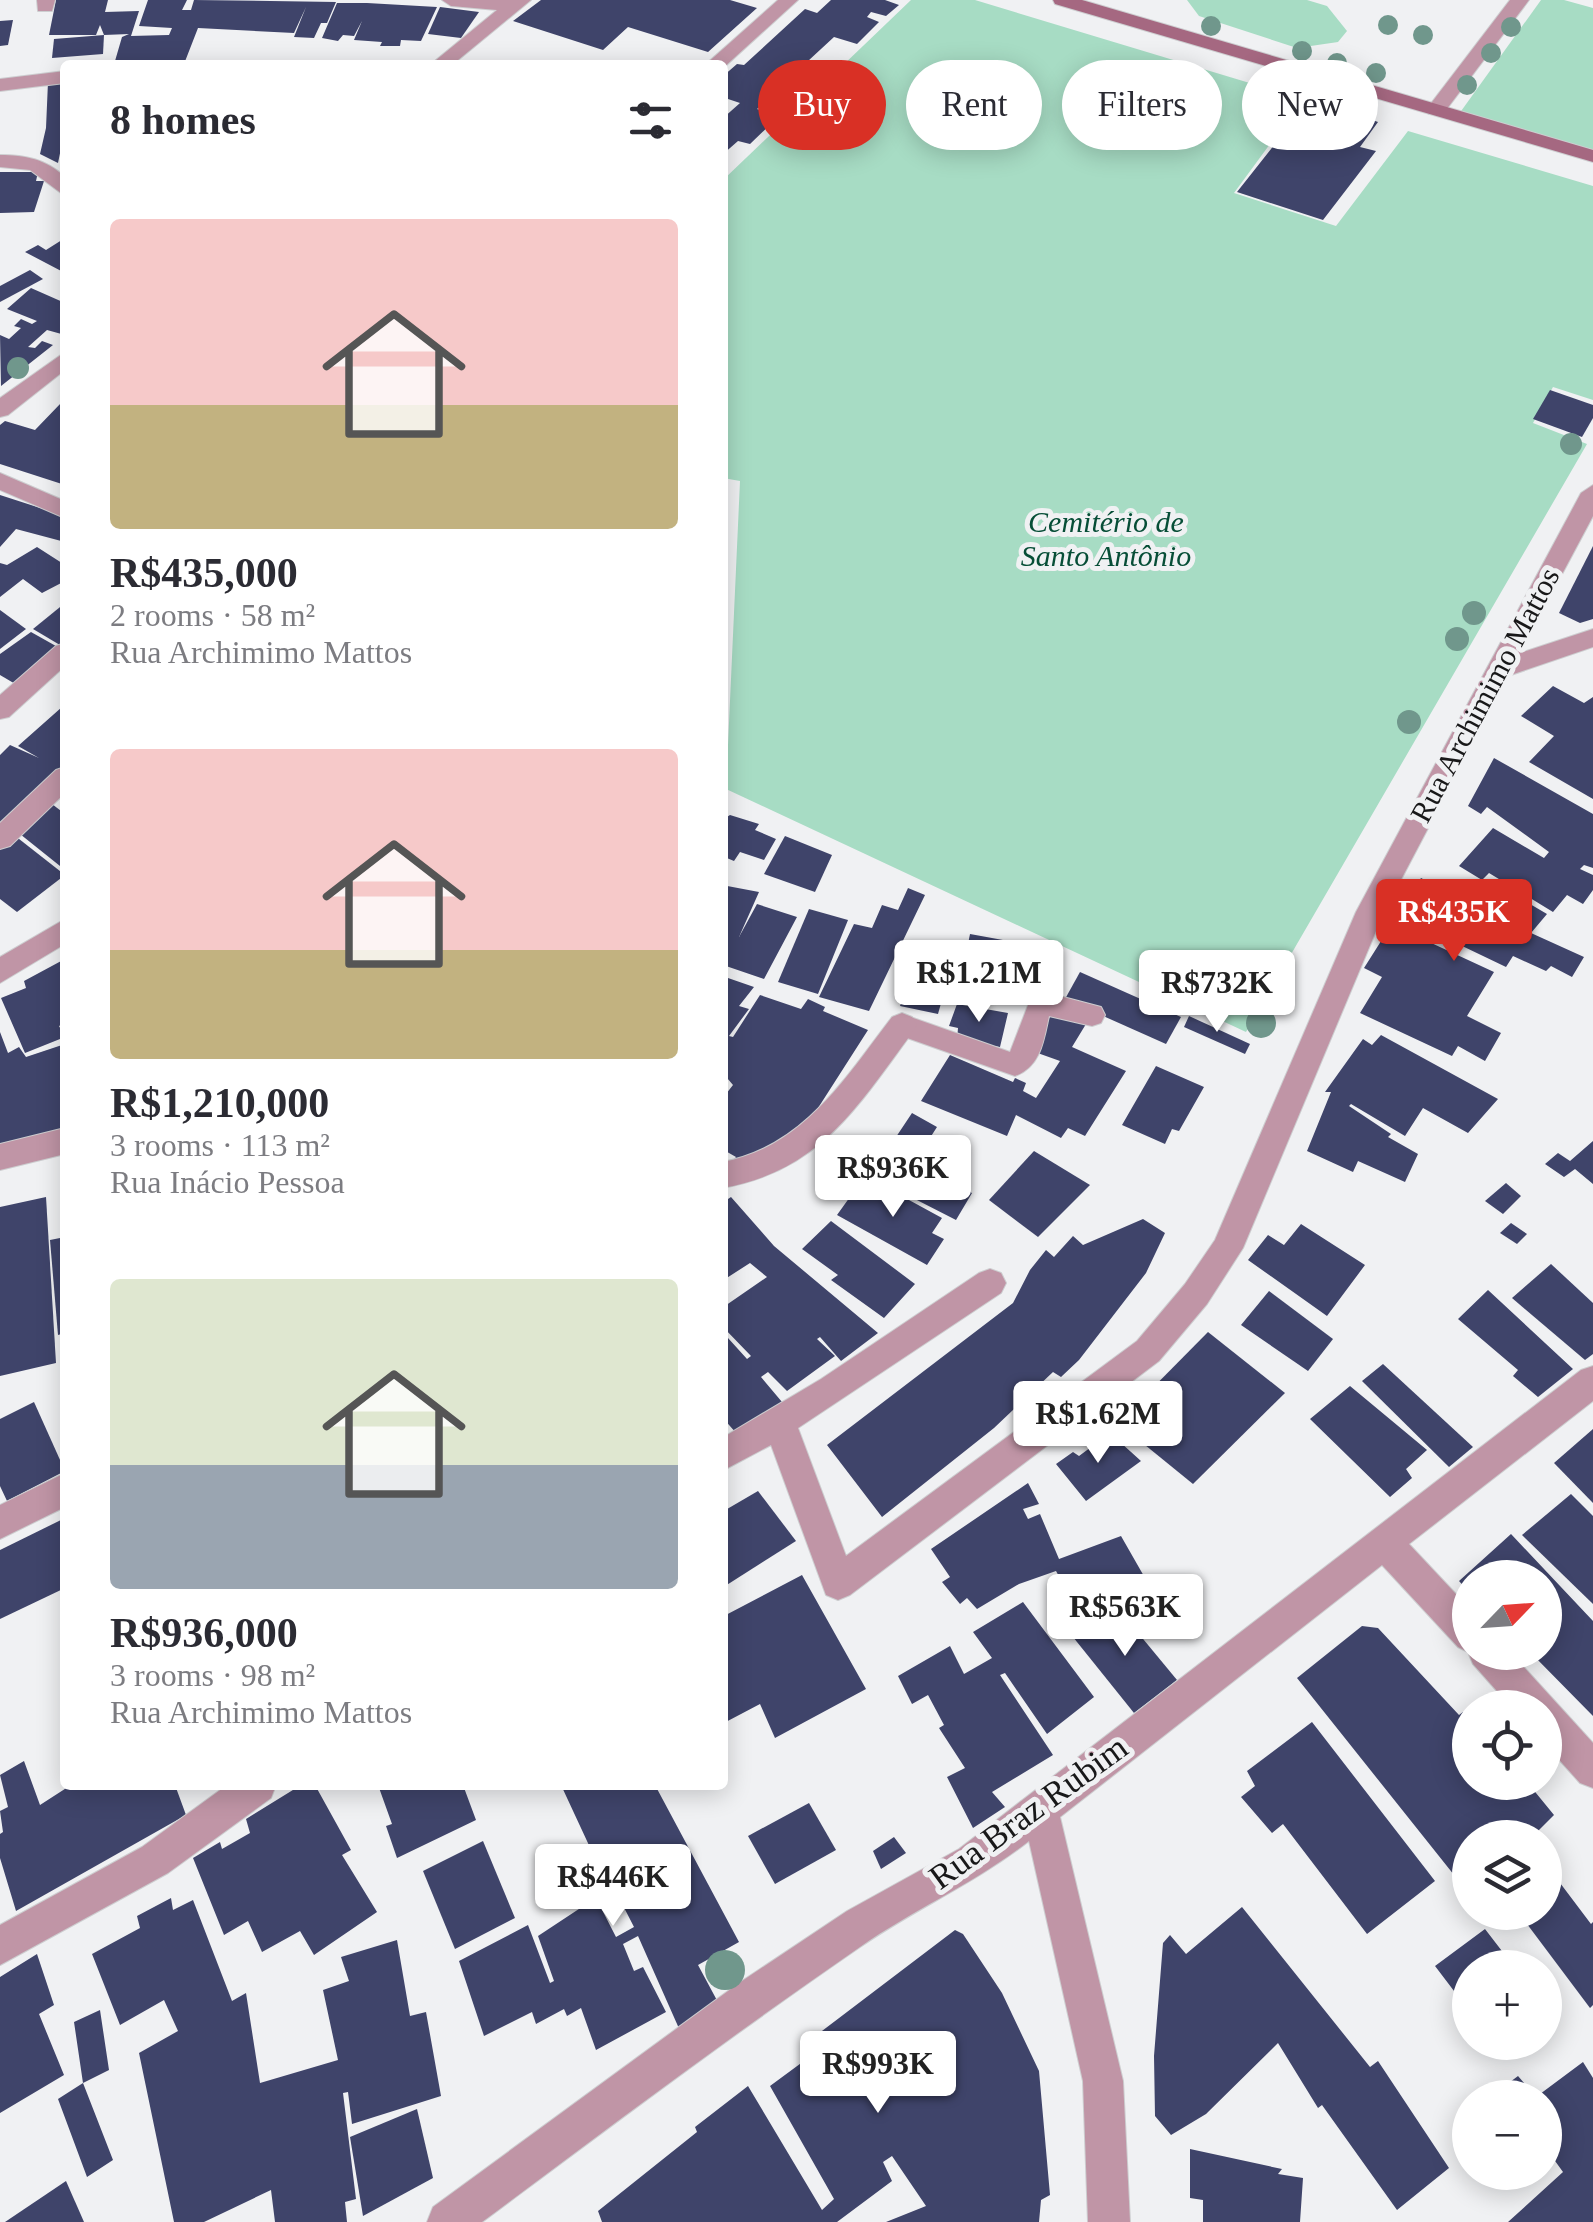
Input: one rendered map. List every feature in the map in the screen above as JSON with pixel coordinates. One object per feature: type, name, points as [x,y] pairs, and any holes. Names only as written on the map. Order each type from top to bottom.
[{"type":"street","points":[[451,0],[518,3]]},
{"type":"street","points":[[722,60],[789,0]]},
{"type":"street","points":[[1062,0],[1593,156]]},
{"type":"street","points":[[1436,110],[1520,0]]},
{"type":"street","points":[[446,60],[518,3]]},
{"type":"street","points":[[0,85],[60,78]]},
{"type":"street","points":[[0,161],[35,164],[50,170],[60,183]]},
{"type":"street","points":[[0,410],[60,363]]},
{"type":"street","points":[[0,481],[60,508]]},
{"type":"street","name":"Rua Archimimo Mattos","points":[[780,1424],[838,1583],[1148,1351],[1196,1294],[1227,1248],[1370,912],[1593,493]]},
{"type":"street","points":[[1499,670],[1593,638]]},
{"type":"street","points":[[0,710],[60,656]]},
{"type":"street","points":[[0,839],[60,782]]},
{"type":"street","points":[[0,972],[60,933]]},
{"type":"street","points":[[728,1173],[773,1162],[806,1138],[851,1092],[902,1025]]},
{"type":"street","points":[[0,1157],[60,1142]]},
{"type":"street","points":[[728,1453],[780,1424],[990,1283]]},
{"type":"street","name":"Rua Braz Rubim","points":[[448,2222],[753,1996],[860,1924],[972,1862],[1593,1381]]},
{"type":"street","points":[[0,1523],[60,1492]]},
{"type":"street","points":[[1386,1544],[1452,1616]]},
{"type":"street","points":[[1502,1670],[1520,1690]]},
{"type":"street","points":[[1562,1736],[1593,1770]]},
{"type":"street","points":[[0,1946],[155,1860],[251,1790]]},
{"type":"street","points":[[1040,1808],[1103,2081],[1109,2222]]},
{"type":"lane","points":[[902,1025],[1015,1065],[1022,1060],[1038,1010],[1044,1004],[1060,1002],[1092,1015]]},
{"type":"green space","name":"Cemitério de Santo Antônio","points":[[911,0],[975,0],[1174,60],[1062,60],[1062,150],[1222,150],[1222,75],[1242,81],[1242,150],[1266,150],[1234,193],[1336,226],[1408,131],[1593,186],[1593,400],[1553,387],[1533,423],[1587,444],[1246,1032],[728,790],[740,481],[728,479],[728,175],[758,146],[758,150],[886,150],[886,60],[848,60]]},
{"type":"green space","points":[[1187,0],[1307,0],[1327,6],[1347,31],[1338,42],[1297,48],[1199,16]]},
{"type":"green space","points":[[1541,0],[1564,0],[1593,8],[1593,156],[1459,114]]},
{"type":"building","points":[[56,0],[108,0],[105,12],[139,11],[131,36],[169,35],[172,28],[139,26],[148,0],[187,0],[182,10],[191,10],[194,0],[336,2],[327,23],[321,23],[314,38],[294,37],[306,7],[294,33],[198,28],[186,60],[115,60],[122,37],[129,34],[104,35],[100,25],[96,35],[49,35]]},
{"type":"building","points":[[541,0],[730,0],[757,8],[708,52],[628,27],[603,50],[513,21]]},
{"type":"building","points":[[831,0],[885,0],[899,5],[886,16],[871,12],[867,17],[879,22],[857,44],[834,37],[809,60],[758,60],[758,136],[750,144],[738,141],[728,150],[728,114],[740,103],[728,99],[728,72],[737,64],[744,65],[805,9],[817,13]]},
{"type":"building","points":[[337,3],[437,7],[421,41],[401,40],[400,46],[380,46],[382,42],[354,40],[362,21],[354,36],[343,35],[338,41],[322,38]]},
{"type":"building","points":[[440,7],[479,12],[461,38],[428,34]]},
{"type":"building","points":[[13,20],[8,45],[0,46],[0,21]]},
{"type":"building","points":[[104,35],[103,54],[52,58],[54,39]]},
{"type":"building","points":[[60,81],[58,163],[40,154],[46,128],[48,82]]},
{"type":"building","points":[[1270,150],[1376,151],[1323,220],[1237,192]]},
{"type":"building","points":[[0,172],[38,172],[36,181],[44,181],[34,212],[0,213]]},
{"type":"building","points":[[60,241],[60,270],[25,252],[38,245],[46,250]]},
{"type":"building","points":[[30,270],[43,279],[0,302],[0,286]]},
{"type":"building","points":[[31,288],[60,301],[60,334],[47,330],[28,347],[35,348],[42,341],[53,345],[1,386],[0,335],[9,339],[21,328],[14,326],[21,319],[32,324],[37,321],[7,309]]},
{"type":"building","points":[[1550,390],[1593,405],[1593,418],[1582,437],[1533,419]]},
{"type":"building","points":[[60,404],[60,483],[0,464],[0,425],[5,421],[35,430]]},
{"type":"building","points":[[0,495],[60,514],[60,541],[16,529],[0,547]]},
{"type":"building","points":[[1593,546],[1593,619],[1580,623],[1559,613]]},
{"type":"building","points":[[37,547],[60,562],[60,584],[42,593],[23,579],[0,597],[0,563],[7,565]]},
{"type":"building","points":[[60,607],[60,645],[33,629]]},
{"type":"building","points":[[0,610],[26,629],[0,649]]},
{"type":"building","points":[[31,632],[60,648],[60,652],[17,685],[0,675],[0,654]]},
{"type":"building","points":[[1553,686],[1584,703],[1593,697],[1593,799],[1529,762],[1554,736],[1521,716]]},
{"type":"building","points":[[60,709],[60,775],[0,828],[0,755],[10,745],[39,758],[18,746]]},
{"type":"building","points":[[1494,758],[1593,814],[1593,868],[1584,865],[1580,869],[1593,875],[1593,890],[1583,904],[1567,895],[1553,912],[1489,873],[1482,880],[1459,866],[1493,828],[1544,858],[1549,852],[1487,807],[1481,814],[1468,806]]},
{"type":"building","points":[[52,804],[60,810],[60,866],[15,830]]},
{"type":"building","points":[[728,816],[759,824],[755,830],[776,839],[764,860],[740,852],[734,861],[728,858]]},
{"type":"building","points":[[14,835],[60,871],[60,879],[17,912],[0,899],[0,845]]},
{"type":"building","points":[[785,836],[832,855],[815,892],[764,874]]},
{"type":"building","points":[[1421,878],[1469,903],[1492,882],[1547,914],[1531,933],[1584,957],[1572,977],[1551,966],[1546,971],[1513,956],[1506,967],[1433,932],[1427,941],[1494,972],[1467,1016],[1501,1033],[1485,1061],[1458,1046],[1452,1056],[1360,1013],[1382,977],[1364,968]]},
{"type":"building","points":[[728,886],[759,892],[739,937],[757,904],[797,917],[764,979],[728,967]]},
{"type":"building","points":[[908,888],[925,895],[869,1011],[819,997],[854,924],[872,928],[882,905],[898,910]]},
{"type":"building","points":[[809,909],[848,920],[818,994],[778,982]]},
{"type":"building","points":[[970,934],[1020,943],[1013,984],[962,974]]},
{"type":"building","points":[[919,958],[952,964],[938,1014],[900,1006]]},
{"type":"building","points":[[60,962],[60,1039],[25,1053],[1,998],[26,988],[24,981]]},
{"type":"building","points":[[1080,972],[1181,1017],[1166,1044],[1065,999]]},
{"type":"building","points":[[728,978],[754,987],[739,1006],[749,1009],[729,1036],[733,1037],[760,995],[801,1009],[808,999],[825,1007],[823,1011],[868,1030],[811,1119],[738,1171],[731,1163],[736,1157],[728,1152],[728,1091],[733,1085],[728,1079]]},
{"type":"building","points":[[957,1004],[1008,1013],[1000,1047],[957,1040],[958,1028],[949,1026]]},
{"type":"building","points":[[1053,1011],[1086,1024],[1072,1047],[1126,1071],[1085,1136],[1068,1128],[1061,1138],[1016,1115],[1007,1136],[921,1101],[950,1055],[1013,1082],[1015,1078],[1026,1083],[1023,1091],[1036,1098],[1060,1061],[1032,1051]]},
{"type":"building","points":[[1189,1016],[1250,1044],[1245,1054],[1184,1027]]},
{"type":"building","points":[[0,1032],[8,1053],[19,1047],[26,1057],[60,1046],[60,1132],[0,1147]]},
{"type":"building","points":[[1381,1035],[1498,1099],[1468,1133],[1423,1108],[1405,1136],[1351,1104],[1391,1134],[1388,1137],[1418,1154],[1405,1182],[1358,1161],[1353,1172],[1307,1151],[1331,1092],[1325,1092],[1363,1039],[1372,1045]]},
{"type":"building","points":[[1156,1066],[1204,1087],[1179,1131],[1172,1129],[1165,1144],[1122,1125]]},
{"type":"building","points":[[912,1113],[937,1127],[928,1141],[963,1156],[947,1181],[972,1193],[956,1220],[868,1175],[870,1171],[863,1166],[875,1148],[886,1152]]},
{"type":"building","points":[[1593,1141],[1593,1184],[1575,1169],[1564,1177],[1545,1164],[1558,1153],[1570,1161]]},
{"type":"building","points":[[1034,1151],[1090,1185],[1038,1237],[989,1200]]},
{"type":"building","points":[[865,1176],[942,1218],[932,1233],[944,1239],[927,1265],[837,1215]]},
{"type":"building","points":[[1506,1183],[1521,1196],[1503,1214],[1485,1201]]},
{"type":"building","points":[[46,1197],[56,1363],[0,1376],[0,1207]]},
{"type":"building","points":[[731,1197],[774,1246],[878,1333],[841,1361],[820,1337],[817,1339],[835,1356],[787,1391],[768,1372],[761,1377],[782,1402],[737,1434],[728,1424],[728,1338],[747,1359],[751,1356],[728,1332],[728,1304],[767,1277],[750,1263],[728,1277]]},
{"type":"building","points":[[1143,1219],[1165,1233],[1146,1273],[1079,1360],[1061,1377],[1053,1372],[994,1428],[882,1517],[827,1445],[1013,1303],[1030,1270],[1046,1250],[1054,1257],[1073,1236],[1083,1245]]},
{"type":"building","points":[[831,1221],[915,1284],[884,1318],[831,1280],[838,1275],[802,1249]]},
{"type":"building","points":[[1511,1223],[1527,1234],[1517,1244],[1500,1233]]},
{"type":"building","points":[[1301,1224],[1365,1265],[1327,1316],[1248,1260],[1268,1235],[1284,1245]]},
{"type":"building","points":[[60,1238],[58,1335],[50,1240]]},
{"type":"building","points":[[1551,1264],[1593,1303],[1593,1354],[1585,1360],[1512,1298]]},
{"type":"building","points":[[1488,1290],[1573,1369],[1538,1397],[1513,1376],[1518,1370],[1458,1319]]},
{"type":"building","points":[[1269,1291],[1333,1339],[1308,1371],[1241,1325]]},
{"type":"building","points":[[1208,1332],[1285,1393],[1193,1484],[1118,1423]]},
{"type":"building","points":[[1383,1364],[1473,1447],[1449,1467],[1362,1381]]},
{"type":"building","points":[[1350,1386],[1427,1450],[1406,1469],[1412,1478],[1390,1497],[1310,1419]]},
{"type":"building","points":[[34,1402],[60,1460],[60,1474],[7,1501],[0,1486],[0,1419]]},
{"type":"building","points":[[1593,1429],[1593,1503],[1554,1463]]},
{"type":"building","points":[[1110,1433],[1141,1461],[1086,1501],[1056,1464],[1073,1452],[1079,1456]]},
{"type":"building","points":[[1028,1483],[1039,1504],[1023,1509],[1028,1519],[1040,1514],[1059,1559],[1121,1536],[1145,1578],[1075,1605],[1056,1571],[1019,1584],[977,1609],[967,1598],[960,1604],[942,1582],[950,1577],[931,1549]]},
{"type":"building","points":[[758,1491],[796,1541],[728,1584],[728,1508]]},
{"type":"building","points":[[1571,1494],[1593,1516],[1593,1604],[1562,1574],[1562,1560],[1548,1560],[1522,1535]]},
{"type":"building","points":[[60,1520],[60,1590],[0,1619],[0,1550]]},
{"type":"building","points":[[1511,1534],[1536,1560],[1482,1560]]},
{"type":"building","points":[[802,1575],[866,1689],[775,1738],[760,1704],[728,1721],[728,1614]]},
{"type":"building","points":[[1562,1588],[1593,1621],[1593,1716],[1548,1670],[1562,1670]]},
{"type":"building","points":[[1023,1602],[1094,1697],[1047,1734],[1005,1673],[1000,1675],[1053,1755],[992,1792],[1005,1807],[973,1828],[947,1777],[965,1768],[939,1728],[944,1725],[928,1695],[912,1704],[898,1676],[950,1646],[964,1674],[992,1658],[973,1632]]},
{"type":"building","points":[[1115,1605],[1177,1680],[1134,1713],[1073,1637]]},
{"type":"building","points":[[1362,1626],[1378,1628],[1452,1707],[1452,1800],[1542,1800],[1554,1815],[1549,1820],[1452,1820],[1452,1872],[1297,1678]]},
{"type":"building","points":[[1312,1722],[1435,1881],[1367,1934],[1283,1824],[1272,1833],[1241,1797],[1255,1786],[1247,1771]]},
{"type":"building","points":[[24,1761],[40,1805],[63,1790],[177,1790],[186,1815],[16,1911],[0,1858],[0,1811],[8,1807],[0,1775]]},
{"type":"building","points":[[293,1790],[318,1790],[351,1850],[342,1855],[377,1912],[314,1955],[300,1931],[262,1952],[248,1921],[224,1935],[193,1858],[220,1842],[222,1849],[250,1833],[246,1819]]},
{"type":"building","points":[[380,1790],[465,1790],[476,1820],[397,1858],[386,1826],[392,1824]]},
{"type":"building","points":[[563,1790],[658,1790],[739,1942],[698,1965],[720,2006],[681,2033],[638,1936],[623,1944],[634,1971],[643,1967],[666,2012],[596,2050],[581,2008],[567,2016],[564,2009],[536,2024],[532,2012],[484,2036],[459,1961],[528,1925],[550,1983],[554,1981],[538,1936],[591,1901],[583,1880],[600,1869]],"holes":[[[615,1890],[634,1927],[616,1937],[597,1900]]]},
{"type":"building","points":[[809,1803],[836,1850],[775,1884],[748,1836]]},
{"type":"building","points":[[894,1837],[906,1853],[881,1869],[873,1851]]},
{"type":"building","points":[[483,1841],[515,1918],[455,1949],[423,1871]]},
{"type":"building","points":[[1562,1886],[1593,1922],[1590,2008],[1562,1971],[1562,1950],[1546,1950],[1532,1930],[1562,1930]]},
{"type":"building","points":[[171,1898],[173,1910],[193,1900],[232,2001],[246,1993],[260,2083],[338,2060],[323,1990],[349,1981],[341,1957],[397,1940],[410,2016],[426,2012],[441,2096],[352,2124],[348,2092],[343,2093],[356,2199],[345,2202],[347,2222],[275,2222],[271,2190],[204,2222],[174,2222],[139,2053],[178,2031],[164,2000],[120,2025],[92,1954],[140,1928],[137,1916]]},
{"type":"building","points":[[1242,1907],[1370,2067],[1378,2061],[1449,2168],[1397,2210],[1322,2105],[1318,2108],[1278,2043],[1206,2114],[1171,2135],[1155,2116],[1154,2056],[1163,1943],[1170,1935],[1186,1954]]},
{"type":"building","points":[[955,1930],[963,1934],[1002,1993],[1039,2071],[1050,2195],[1041,2200],[1039,2222],[886,2222],[926,2206],[892,2156],[883,2162],[892,2181],[837,2222],[602,2222],[598,2211],[748,2086],[822,2210],[834,2199],[770,2086],[827,2044],[818,2034]]},
{"type":"building","points":[[1486,1930],[1501,1950],[1457,1950]]},
{"type":"building","points":[[1452,1953],[1452,1988],[1435,1966]]},
{"type":"building","points":[[37,1954],[54,2005],[39,2014],[64,2075],[0,2113],[0,1977]]},
{"type":"building","points":[[100,2010],[109,2070],[83,2083],[74,2022]]},
{"type":"building","points":[[1583,2062],[1593,2078],[1593,2222],[1508,2222],[1543,2190],[1562,2190],[1562,2080],[1559,2080]]},
{"type":"building","points":[[83,2083],[113,2160],[87,2177],[58,2099]]},
{"type":"building","points":[[417,2109],[433,2178],[363,2216],[350,2137]]},
{"type":"building","points":[[1190,2149],[1282,2169],[1278,2174],[1303,2178],[1300,2222],[1203,2222],[1203,2200],[1190,2198]]},
{"type":"building","points":[[66,2181],[84,2222],[5,2222]]}]
